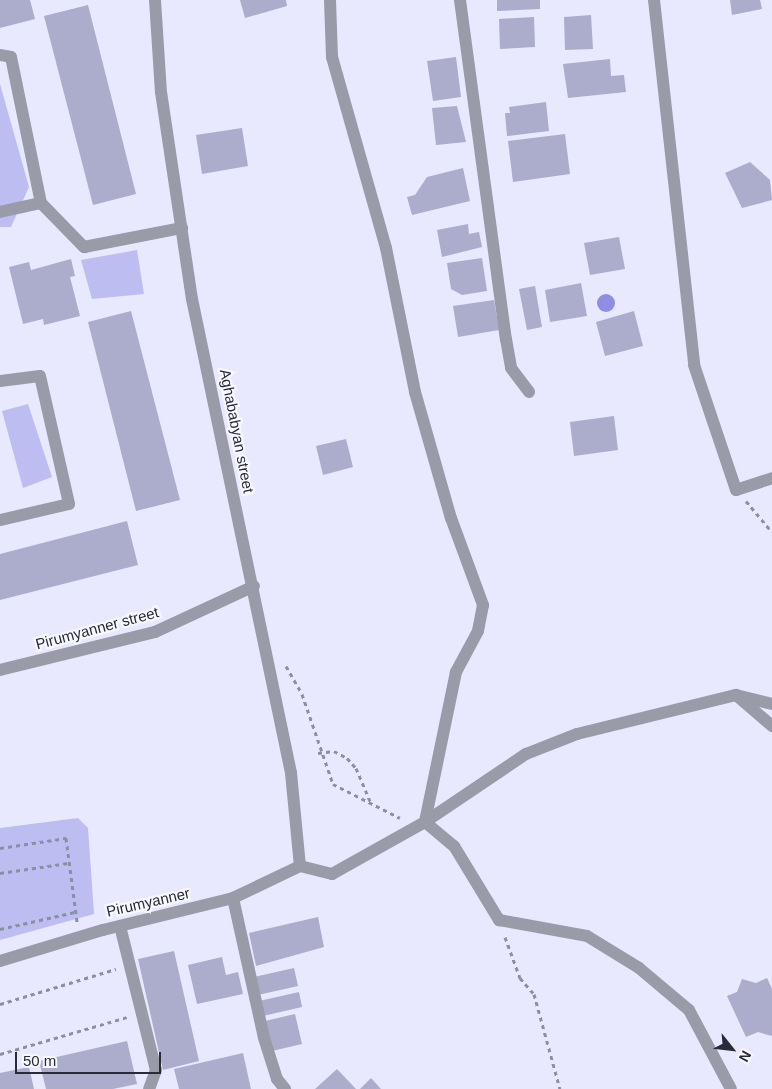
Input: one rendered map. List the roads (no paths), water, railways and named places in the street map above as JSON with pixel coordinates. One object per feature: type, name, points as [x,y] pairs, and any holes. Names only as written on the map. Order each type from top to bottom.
[{"type":"street","name":"Aghababyan street","points":[[155,0],[161,92],[192,299],[254,586],[291,773],[300,866]]},
{"type":"street","points":[[330,0],[332,58],[386,248],[415,392],[451,518],[483,605],[478,631],[456,672],[425,822]]},
{"type":"street","points":[[460,0],[506,339],[512,368],[528,392]]},
{"type":"street","points":[[654,0],[694,365],[736,490],[772,478]]},
{"type":"street","points":[[0,55],[11,57],[41,203],[84,247],[182,228]]},
{"type":"street","points":[[0,212],[41,203]]},
{"type":"street","points":[[0,381],[40,376],[69,504],[0,520]]},
{"type":"street","name":"Pirumyanner street","points":[[0,670],[155,632],[254,586]]},
{"type":"street","points":[[736,695],[772,726]]},
{"type":"street","points":[[300,866],[332,874],[425,822],[526,754],[577,734],[736,695],[772,704]]},
{"type":"street","points":[[425,822],[454,846],[499,920],[587,936],[639,968],[689,1010],[731,1089]]},
{"type":"street","name":"Pirumyanner","points":[[0,961],[120,926],[233,898],[300,866]]},
{"type":"street","points":[[233,898],[264,1038],[277,1079],[285,1089]]},
{"type":"street","points":[[120,926],[140,1014],[156,1070],[149,1089]]}]
